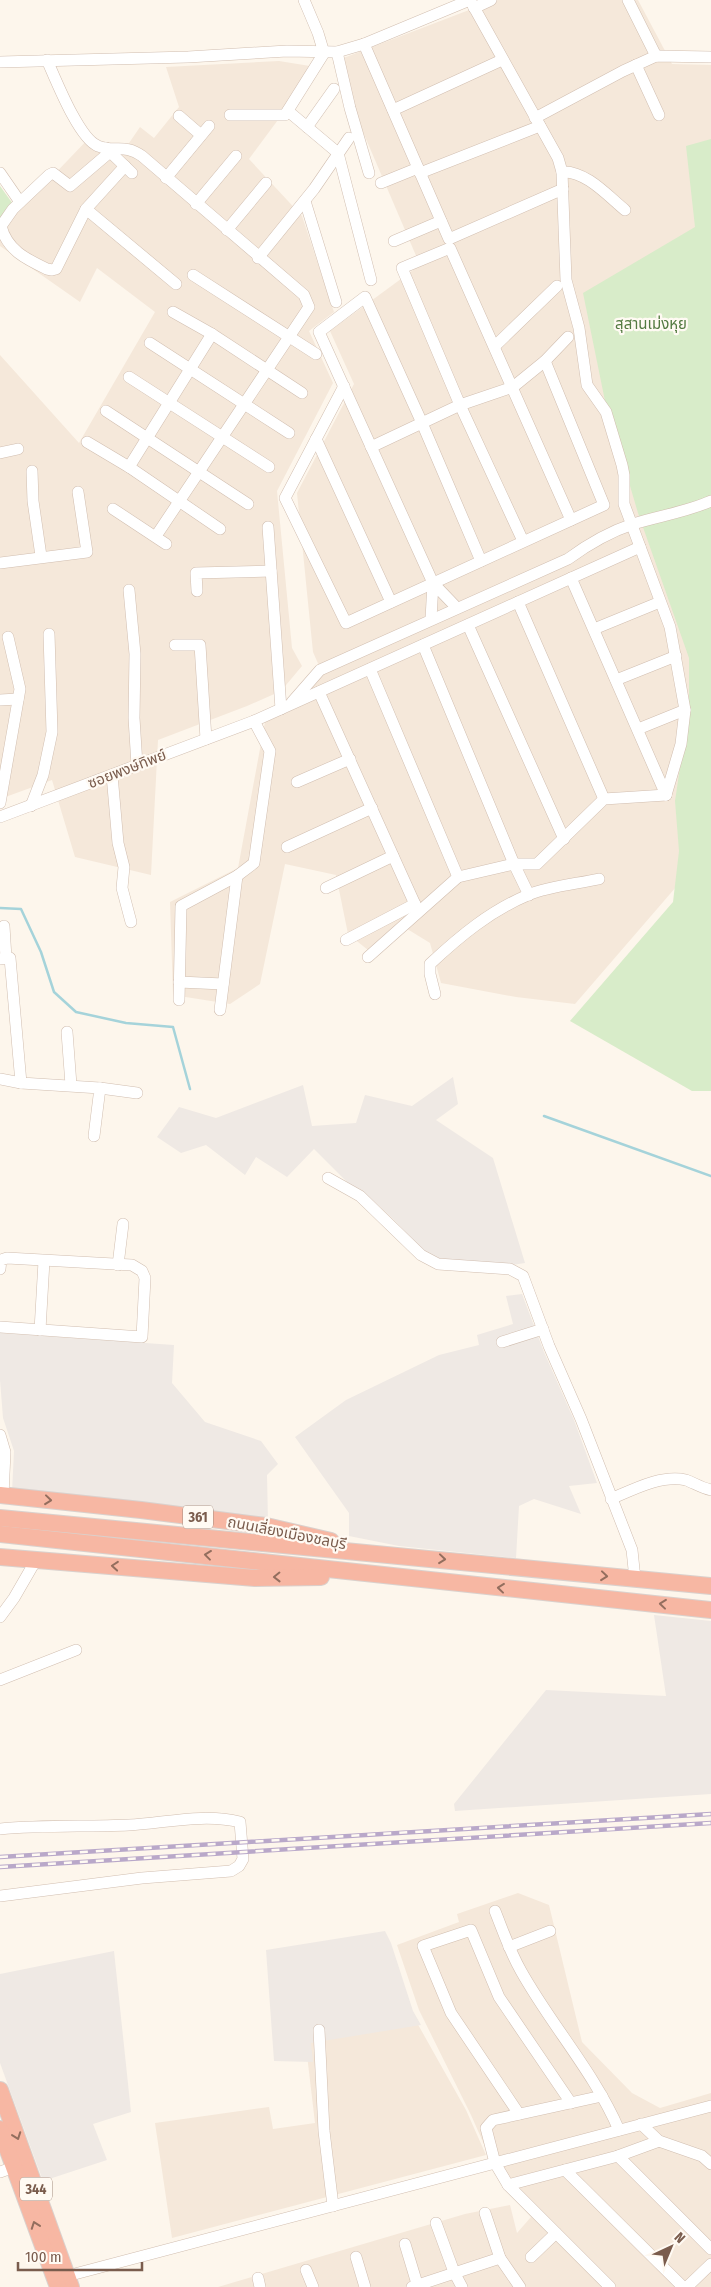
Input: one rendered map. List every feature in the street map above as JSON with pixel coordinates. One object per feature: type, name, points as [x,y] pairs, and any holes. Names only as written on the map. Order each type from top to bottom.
[{"type":"highway","name":"ถนนเลี่ยงเมืองชลบุรี","points":[[1,1496],[141,1510],[266,1526],[394,1554]]},
{"type":"highway","name":"ถนนเลี่ยงเมืองชลบุรี","points":[[0,1518],[396,1577],[711,1610]]},
{"type":"highway","name":"ถนนเลี่ยงเมืองชลบุรี","points":[[0,1534],[394,1554],[711,1586]]},
{"type":"highway","name":"ถนนเลี่ยงเมืองชลบุรี","points":[[0,1557],[255,1578],[396,1577]]},
{"type":"highway","name":"344","points":[[0,2090],[65,2283]]},
{"type":"highway","name":"344","points":[[0,2129],[7,2169],[65,2283]]},
{"type":"street","points":[[230,115],[285,115],[288,111],[324,53],[304,0]]},
{"type":"street","points":[[0,62],[188,57],[287,51],[337,52],[364,44],[471,3],[491,0]]},
{"type":"street","points":[[628,0],[656,56]]},
{"type":"street","points":[[471,3],[558,158],[562,172],[566,280],[579,328],[587,384],[606,412],[624,475],[624,504],[670,627],[676,656],[685,710],[681,744],[666,795]]},
{"type":"street","points":[[364,44],[449,239],[563,189]]},
{"type":"street","points":[[337,52],[350,108],[369,173]]},
{"type":"street","points":[[382,183],[538,122],[636,65],[656,56],[711,56]]},
{"type":"street","points":[[47,60],[84,136],[97,146],[108,150],[129,170],[86,210],[56,268],[52,270],[28,260],[16,252],[4,238],[1,226],[20,202],[53,173],[70,186],[108,150],[129,148],[135,151],[258,258],[304,295],[309,307],[268,372],[156,536]]},
{"type":"street","points":[[393,110],[502,60]]},
{"type":"street","points":[[636,65],[660,115]]},
{"type":"street","points":[[307,127],[334,89]]},
{"type":"street","points":[[288,111],[338,153],[371,280]]},
{"type":"street","points":[[179,116],[201,135]]},
{"type":"street","points":[[166,178],[209,126]]},
{"type":"street","points":[[258,258],[308,197],[350,138]]},
{"type":"street","points":[[196,204],[236,156]]},
{"type":"street","points":[[562,172],[576,173],[625,210]]},
{"type":"street","points":[[0,173],[20,202]]},
{"type":"street","points":[[227,230],[266,183]]},
{"type":"street","points":[[308,197],[336,302]]},
{"type":"street","points":[[86,210],[176,284]]},
{"type":"street","points":[[394,241],[441,221]]},
{"type":"street","points":[[523,541],[460,405],[402,268],[450,248],[571,520]]},
{"type":"street","points":[[193,275],[288,338],[316,354]]},
{"type":"street","points":[[494,346],[557,286]]},
{"type":"street","points":[[457,608],[434,583],[319,332],[365,297],[481,561]]},
{"type":"street","points":[[173,312],[212,334],[302,393]]},
{"type":"street","points":[[129,467],[212,334]]},
{"type":"street","points":[[372,447],[460,405],[513,387],[545,361],[568,337]]},
{"type":"street","points":[[150,343],[289,433]]},
{"type":"street","points":[[344,386],[285,498],[346,623],[604,505],[545,361]]},
{"type":"street","points":[[129,377],[269,467]]},
{"type":"street","points":[[106,411],[248,504]]},
{"type":"street","points":[[316,438],[391,602]]},
{"type":"street","points":[[87,442],[129,467],[220,529]]},
{"type":"street","points":[[0,453],[18,450]]},
{"type":"street","points":[[32,471],[33,501],[41,556]]},
{"type":"street","points":[[0,563],[41,556],[87,552],[78,492]]},
{"type":"street","points":[[285,707],[320,670],[431,619],[568,560],[588,544],[631,524],[697,507],[711,501]]},
{"type":"street","points":[[113,509],[166,544]]},
{"type":"street","points":[[268,526],[285,707]]},
{"type":"street","name":"ซอยพงษ์ทิพย์","points":[[0,817],[254,721],[640,547]]},
{"type":"street","points":[[197,591],[196,573],[271,571]]},
{"type":"street","points":[[571,578],[666,795]]},
{"type":"street","points":[[431,619],[434,583]]},
{"type":"street","points":[[130,590],[135,654],[134,718],[137,766]]},
{"type":"street","points":[[518,602],[604,799]]},
{"type":"street","points":[[594,629],[660,602]]},
{"type":"street","points":[[468,624],[564,839]]},
{"type":"street","points":[[30,806],[43,775],[52,732],[49,634]]},
{"type":"street","points":[[0,803],[20,689],[8,637]]},
{"type":"street","points":[[175,645],[200,645],[206,739]]},
{"type":"street","points":[[423,645],[514,864],[529,895]]},
{"type":"street","points":[[616,680],[676,656]]},
{"type":"street","points":[[370,669],[458,877]]},
{"type":"street","points":[[319,692],[417,907]]},
{"type":"street","points":[[0,700],[18,699]]},
{"type":"street","points":[[638,729],[685,710]]},
{"type":"street","points":[[179,1000],[181,906],[237,876],[254,863],[270,750],[254,721]]},
{"type":"street","points":[[297,782],[350,758]]},
{"type":"street","points":[[112,775],[118,843],[124,867],[122,888],[131,922]]},
{"type":"street","points":[[368,957],[417,907],[458,877],[514,864],[537,864],[604,799],[666,795]]},
{"type":"street","points":[[287,848],[372,808]]},
{"type":"street","points":[[326,888],[393,856]]},
{"type":"street","points":[[220,1010],[237,876]]},
{"type":"street","points":[[435,994],[430,974],[430,964],[487,916],[529,895],[599,879]]},
{"type":"street","points":[[346,940],[417,907]]},
{"type":"street","points":[[4,926],[3,959],[10,958],[21,1083]]},
{"type":"street","points":[[179,982],[223,984]]},
{"type":"street","points":[[67,1032],[71,1085]]},
{"type":"street","points":[[0,1080],[21,1083],[71,1085],[137,1093]]},
{"type":"street","points":[[94,1136],[100,1088]]},
{"type":"street","points":[[328,1178],[360,1196],[421,1255],[438,1264],[510,1269],[522,1276],[632,1550],[635,1579]]},
{"type":"street","points":[[118,1265],[123,1224]]},
{"type":"street","points":[[0,1269],[1,1260],[7,1258],[132,1265],[138,1268],[146,1278],[142,1337],[0,1327]]},
{"type":"street","points":[[40,1330],[44,1261]]},
{"type":"street","points":[[502,1342],[543,1329]]},
{"type":"street","points":[[0,1436],[5,1452],[1,1496]]},
{"type":"street","points":[[611,1499],[663,1481],[686,1481],[711,1490]]},
{"type":"street","points":[[0,1618],[36,1560]]},
{"type":"street","points":[[0,1680],[76,1650]]},
{"type":"street","points":[[0,1829],[31,1826],[124,1825],[206,1819],[233,1820],[240,1822],[243,1859],[239,1866],[222,1872],[142,1878],[0,1896]]},
{"type":"street","points":[[494,1911],[521,1971],[602,2096],[619,2130]]},
{"type":"street","points":[[519,2114],[451,2012],[423,1946],[471,1930],[499,1997],[571,2103]]},
{"type":"street","points":[[509,1947],[550,1931]]},
{"type":"street","points":[[318,2030],[324,2131],[332,2206]]},
{"type":"street","points":[[602,2096],[493,2120],[486,2128],[495,2164],[508,2186],[610,2287]]},
{"type":"street","points":[[65,2283],[332,2206],[711,2106]]},
{"type":"street","points":[[641,2124],[658,2141],[702,2156],[711,2164]]},
{"type":"street","points":[[508,2186],[618,2156],[658,2141]]},
{"type":"street","points":[[618,2156],[711,2249]]},
{"type":"street","points":[[565,2170],[683,2287]]},
{"type":"street","points":[[485,2213],[500,2258],[520,2287]]},
{"type":"street","points":[[436,2223],[454,2272],[462,2287]]},
{"type":"street","points":[[531,2257],[556,2233]]},
{"type":"street","points":[[404,2244],[415,2286],[500,2258]]},
{"type":"street","points":[[356,2257],[365,2287]]},
{"type":"street","points":[[687,2287],[711,2264]]},
{"type":"street","points":[[306,2270],[312,2287]]},
{"type":"shaded area","points":[[474,0],[638,0],[672,64],[711,65],[711,144],[697,229],[691,650],[693,715],[676,887],[575,1004],[516,997],[441,983],[430,943],[404,927],[373,954],[348,934],[336,875],[285,864],[260,984],[230,1004],[173,995],[170,902],[238,868],[267,711],[299,693],[320,668],[313,652],[297,493],[354,384],[330,331],[420,265],[333,62],[477,7]]},
{"type":"shaded area","points":[[279,61],[310,66],[312,74],[249,159],[302,216],[334,312],[309,331],[333,383],[277,491],[292,648],[302,666],[281,691],[158,740],[151,875],[75,857],[52,780],[0,799],[0,355],[79,443],[155,312],[97,268],[80,302],[0,246],[0,231],[91,136],[102,146],[127,146],[140,127],[154,138],[179,107],[166,67]]},
{"type":"shaded area","points":[[453,1077],[458,1104],[436,1120],[493,1158],[525,1263],[512,1265],[442,1260],[425,1252],[365,1193],[350,1185],[314,1149],[287,1177],[256,1157],[245,1175],[206,1145],[181,1153],[157,1137],[179,1107],[216,1118],[303,1085],[312,1126],[356,1123],[365,1095],[412,1106]]},
{"type":"shaded area","points":[[522,1294],[544,1352],[574,1420],[597,1483],[569,1486],[581,1514],[534,1499],[519,1506],[516,1558],[399,1546],[349,1536],[349,1513],[295,1437],[346,1400],[439,1355],[479,1345],[477,1335],[513,1324],[506,1296]]},
{"type":"shaded area","points":[[0,1333],[174,1345],[172,1383],[205,1422],[261,1441],[278,1464],[267,1475],[268,1522],[12,1492],[14,1451],[3,1418],[0,1380]]},
{"type":"shaded area","points":[[654,1615],[711,1621],[711,1794],[455,1811],[454,1804],[546,1690],[666,1696]]},
{"type":"shaded area","points":[[518,1893],[549,1905],[582,2042],[632,2093],[660,2108],[711,2093],[711,2287],[218,2287],[465,2214],[510,2205],[517,2233],[531,2217],[502,2185],[471,2115],[419,2010],[397,1945],[459,1922],[457,1914]]},
{"type":"shaded area","points":[[385,1931],[391,1943],[413,2011],[421,2025],[311,2043],[313,2062],[274,2061],[266,1950]]},
{"type":"shaded area","points":[[114,1951],[131,2112],[93,2124],[107,2160],[43,2181],[0,2063],[0,1974]]},
{"type":"shaded area","points":[[416,2021],[466,2110],[486,2155],[172,2238],[155,2123],[269,2107],[273,2129],[315,2123],[305,2038]]},
{"type":"green space","name":"สุสานเม่งหุย","points":[[711,139],[711,1091],[692,1091],[570,1021],[673,902],[679,851],[675,801],[689,707],[689,658],[638,513],[605,401],[583,293],[695,227],[686,146]]},
{"type":"green space","points":[[0,186],[13,204],[0,218]]},
{"type":"waterway","points":[[0,908],[21,909],[41,952],[54,992],[76,1012],[126,1023],[173,1027],[190,1089]]},
{"type":"waterway","points":[[544,1116],[711,1176]]},
{"type":"railway","points":[[0,1857],[711,1814]]},
{"type":"railway","points":[[0,1867],[711,1823]]}]
